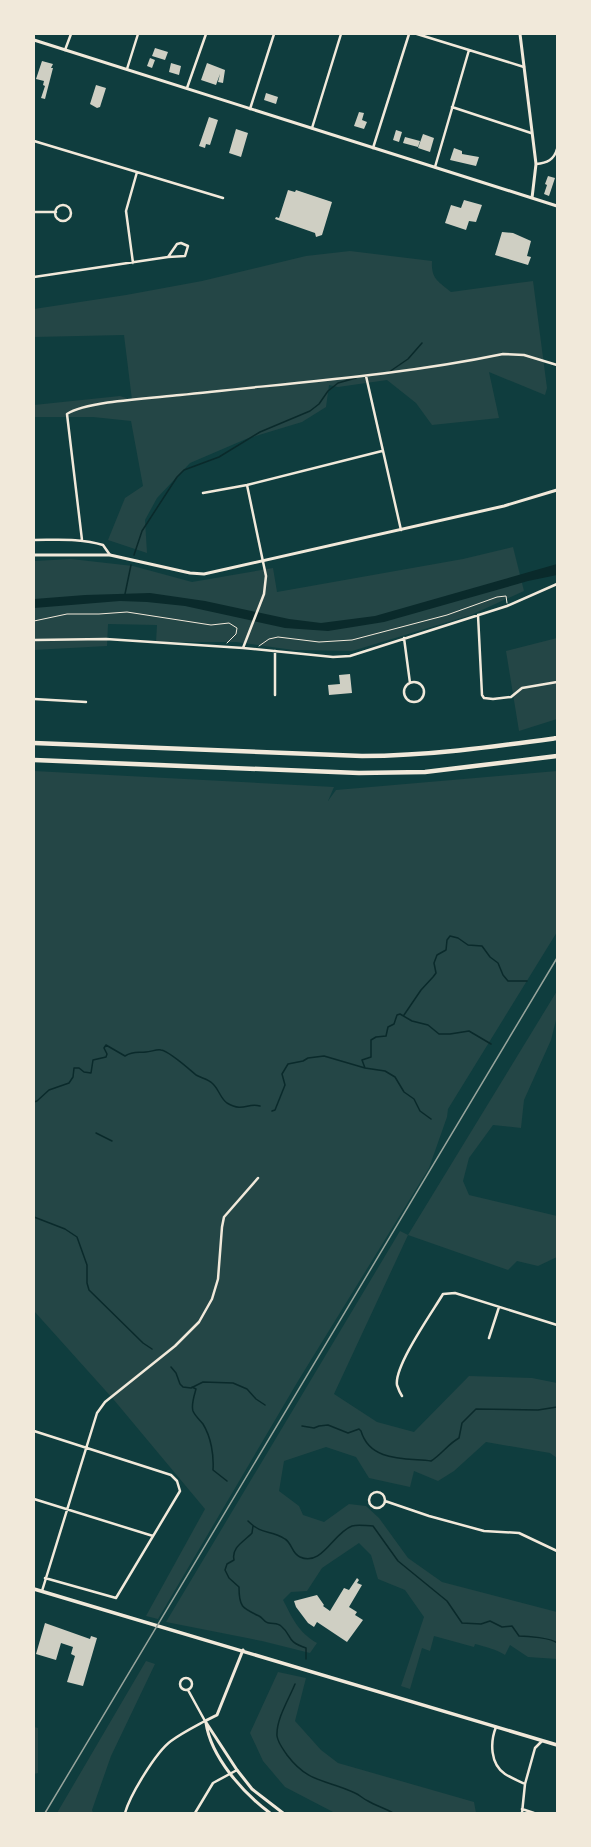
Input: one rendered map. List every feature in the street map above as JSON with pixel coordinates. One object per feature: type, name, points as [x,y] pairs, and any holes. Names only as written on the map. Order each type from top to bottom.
[{"type":"highway","points":[[34,743],[391,756],[469,751],[557,738]]},
{"type":"highway","points":[[34,760],[358,773],[425,772],[557,756]]},
{"type":"main road","points":[[34,1589],[147,1621],[557,1745]]},
{"type":"street","points":[[66,50],[71,34]]},
{"type":"street","points":[[127,69],[138,34]]},
{"type":"street","points":[[187,88],[206,34]]},
{"type":"street","points":[[250,109],[274,34]]},
{"type":"street","points":[[312,129],[341,34]]},
{"type":"street","points":[[372,149],[409,34]]},
{"type":"street","points":[[418,34],[524,67]]},
{"type":"street","points":[[520,34],[536,164],[532,198]]},
{"type":"street","points":[[34,40],[187,88],[372,149],[435,167],[557,206]]},
{"type":"street","points":[[435,167],[469,50]]},
{"type":"street","points":[[452,107],[531,133]]},
{"type":"street","points":[[34,141],[224,198]]},
{"type":"street","points":[[536,164],[550,161],[555,156],[557,149]]},
{"type":"street","points":[[133,263],[126,211],[137,172]]},
{"type":"street","points":[[64,205],[69,208],[71,214],[67,220],[62,221],[57,217],[56,212],[58,207],[64,205]]},
{"type":"street","points":[[34,212],[56,212]]},
{"type":"street","points":[[34,277],[168,257],[186,256],[188,246],[181,243],[177,244],[168,257]]},
{"type":"street","points":[[82,540],[67,414],[82,407],[366,376],[503,354],[524,355],[557,365]]},
{"type":"street","points":[[366,376],[401,530]]},
{"type":"street","points":[[203,493],[247,485],[382,451]]},
{"type":"street","points":[[243,648],[266,587],[264,560],[247,485]]},
{"type":"street","points":[[34,556],[110,556],[190,573],[204,574],[504,506],[557,490]]},
{"type":"street","points":[[34,540],[82,540],[103,545],[110,556]]},
{"type":"street","points":[[34,640],[106,639],[256,649],[333,657],[350,656],[507,606],[557,584]]},
{"type":"street","points":[[478,615],[482,695],[484,698],[493,699],[511,697],[522,688],[557,682]]},
{"type":"street","points":[[404,638],[410,683],[404,690],[405,697],[413,702],[420,701],[425,692],[422,686],[417,682],[410,683]]},
{"type":"street","points":[[275,651],[275,695]]},
{"type":"street","points":[[34,699],[86,702]]},
{"type":"street","points":[[42,1591],[97,1413],[104,1402],[175,1346],[199,1322],[212,1299],[218,1279],[224,1217],[258,1178]]},
{"type":"street","points":[[402,1396],[397,1385],[398,1372],[443,1294],[455,1293],[557,1325]]},
{"type":"street","points":[[489,1338],[499,1306]]},
{"type":"street","points":[[34,1431],[171,1475],[177,1481],[180,1491],[116,1598],[45,1578]]},
{"type":"street","points":[[374,1492],[383,1495],[385,1501],[378,1507],[372,1506],[369,1502],[370,1495],[374,1492]]},
{"type":"street","points":[[34,1499],[153,1536]]},
{"type":"street","points":[[385,1501],[429,1516],[484,1531],[519,1533],[557,1551]]},
{"type":"street","points":[[125,1813],[128,1802],[157,1756],[170,1742],[217,1715],[243,1650]]},
{"type":"street","points":[[188,1690],[192,1686],[192,1681],[188,1678],[182,1679],[179,1684],[180,1688],[188,1690],[205,1721],[237,1770],[252,1789],[283,1813]]},
{"type":"street","points":[[205,1721],[208,1736],[230,1774],[250,1797],[270,1813],[274,1807]]},
{"type":"street","points":[[496,1727],[492,1739],[494,1758],[504,1774],[526,1784]]},
{"type":"street","points":[[534,1813],[522,1811],[531,1761],[535,1748],[542,1741]]},
{"type":"street","points":[[195,1813],[213,1784],[237,1770]]},
{"type":"path","points":[[256,649],[269,639],[278,637],[319,642],[352,640],[447,615],[497,597],[506,596],[507,606]]},
{"type":"path","points":[[34,621],[67,614],[127,612],[211,625],[229,623],[237,628],[236,634],[223,647]]},
{"type":"shaded area","points":[[350,251],[432,261],[434,276],[451,292],[533,281],[547,388],[545,395],[489,372],[499,418],[432,425],[416,403],[387,380],[338,387],[329,385],[326,407],[302,422],[246,439],[190,463],[157,498],[145,520],[147,553],[108,540],[125,498],[143,486],[131,421],[93,417],[34,417],[34,405],[120,396],[132,400],[124,335],[34,337],[34,309],[126,295],[202,281],[306,256]]},
{"type":"shaded area","points":[[513,547],[524,591],[471,615],[352,651],[293,650],[236,642],[156,642],[157,625],[108,624],[107,646],[34,650],[34,561],[71,559],[133,566],[192,582],[273,568],[277,592],[463,559]]},
{"type":"shaded area","points":[[557,564],[557,575],[528,581],[384,622],[328,631],[285,628],[185,606],[147,602],[120,601],[34,608],[34,599],[85,595],[150,593],[205,601],[289,619],[321,623],[375,616]]},
{"type":"shaded area","points":[[557,638],[557,719],[519,731],[506,651]]},
{"type":"shaded area","points":[[34,771],[334,787],[328,801],[336,790],[557,771],[557,932],[448,1109],[447,1117],[429,1168],[298,1381],[158,1619],[146,1616],[205,1509],[114,1400],[34,1311]]},
{"type":"shaded area","points":[[557,991],[557,1016],[551,1040],[524,1100],[521,1128],[493,1125],[469,1158],[463,1181],[469,1195],[557,1216],[557,1257],[538,1266],[517,1261],[508,1270],[408,1235]]},
{"type":"shaded area","points":[[400,1231],[408,1235],[334,1394],[377,1422],[414,1432],[469,1376],[532,1378],[557,1383],[557,1458],[550,1453],[486,1442],[454,1471],[438,1481],[414,1471],[410,1487],[369,1478],[356,1457],[326,1447],[284,1461],[279,1491],[299,1506],[303,1515],[324,1522],[349,1504],[366,1506],[379,1518],[408,1558],[442,1582],[557,1612],[557,1659],[528,1657],[510,1645],[505,1655],[483,1646],[475,1644],[474,1647],[434,1636],[430,1651],[422,1648],[410,1689],[401,1686],[424,1617],[405,1590],[378,1579],[371,1555],[359,1543],[322,1568],[307,1591],[291,1592],[283,1600],[293,1619],[301,1630],[310,1639],[317,1643],[310,1653],[262,1641],[166,1622]]},
{"type":"shaded area","points":[[146,1661],[155,1664],[111,1756],[92,1810],[93,1813],[57,1813]]},
{"type":"shaded area","points":[[278,1672],[306,1678],[295,1721],[321,1750],[338,1763],[474,1802],[476,1813],[335,1813],[285,1787],[263,1761],[250,1733]]},
{"type":"shaded area","points":[[34,1727],[38,1728],[38,1773],[34,1774]]},
{"type":"building","points":[[155,48],[168,52],[165,60],[152,56]]},
{"type":"building","points":[[150,58],[155,60],[152,68],[147,66]]},
{"type":"building","points":[[42,61],[53,64],[45,99],[41,98],[45,86],[43,85],[44,81],[36,79]]},
{"type":"building","points":[[171,63],[181,66],[179,75],[169,72]]},
{"type":"building","points":[[207,63],[225,70],[223,83],[218,82],[220,74],[216,85],[201,80]]},
{"type":"building","points":[[96,85],[106,88],[100,107],[97,108],[90,104]]},
{"type":"building","points":[[266,93],[278,97],[276,104],[264,100]]},
{"type":"building","points":[[359,112],[364,113],[362,120],[367,122],[364,129],[354,126]]},
{"type":"building","points":[[209,117],[218,120],[210,145],[206,144],[205,148],[199,146]]},
{"type":"building","points":[[236,129],[248,133],[241,157],[229,153]]},
{"type":"building","points":[[396,130],[402,132],[399,142],[393,140]]},
{"type":"building","points":[[423,134],[434,138],[430,152],[418,148]]},
{"type":"building","points":[[405,137],[420,141],[418,147],[403,143]]},
{"type":"building","points":[[454,148],[462,151],[462,154],[479,157],[476,166],[450,160]]},
{"type":"building","points":[[548,176],[555,178],[549,196],[544,194]]},
{"type":"building","points":[[288,190],[295,192],[296,190],[332,202],[322,235],[316,237],[315,233],[275,219],[276,217],[279,218]]},
{"type":"building","points":[[464,200],[482,205],[476,222],[469,221],[466,230],[445,223],[451,205],[461,208]]},
{"type":"building","points":[[502,232],[513,233],[531,241],[527,256],[531,257],[528,265],[495,255]]},
{"type":"building","points":[[350,674],[352,693],[329,695],[328,685],[340,684],[339,675]]},
{"type":"building","points":[[357,1578],[359,1580],[357,1583],[362,1585],[349,1607],[357,1612],[355,1615],[363,1620],[347,1642],[317,1622],[314,1627],[308,1623],[296,1607],[294,1601],[317,1595],[324,1605],[323,1606],[330,1611],[344,1588],[349,1590]]},
{"type":"building","points":[[45,1623],[90,1639],[91,1636],[97,1638],[83,1686],[67,1682],[75,1656],[71,1654],[73,1647],[61,1643],[56,1660],[36,1654]]},
{"type":"waterway","points":[[389,372],[408,359],[422,343]]},
{"type":"waterway","points":[[134,555],[142,531],[177,477],[184,470],[219,457],[260,432],[310,411],[319,404],[328,391],[338,383],[356,378]]},
{"type":"waterway","points":[[125,594],[131,565]]},
{"type":"waterway","points":[[404,1015],[421,990],[436,973],[434,963],[437,955],[446,950],[447,940],[450,936],[458,938],[468,945],[482,946],[490,957],[498,963],[503,975],[508,981],[527,981]]},
{"type":"waterway","points":[[365,1068],[362,1060],[371,1057],[371,1040],[376,1037],[386,1036],[388,1027],[394,1024],[397,1015],[400,1014],[412,1021],[428,1025],[439,1034],[469,1031],[491,1044]]},
{"type":"waterway","points":[[34,1102],[49,1090],[69,1083],[73,1077],[74,1068],[79,1068],[84,1072],[91,1073],[93,1060],[106,1057],[107,1054],[104,1048],[106,1045],[125,1056],[133,1053],[157,1050],[165,1051],[196,1075],[214,1085],[227,1103],[238,1107],[252,1105],[260,1106]]},
{"type":"waterway","points":[[272,1111],[275,1110],[285,1085],[282,1074],[288,1064],[303,1061],[308,1058],[324,1056],[365,1068],[385,1071],[395,1077],[404,1092],[414,1099],[420,1111],[431,1119]]},
{"type":"waterway","points":[[96,1133],[112,1141]]},
{"type":"waterway","points":[[34,1217],[65,1229],[77,1237],[87,1265],[87,1283],[89,1290],[143,1343],[152,1349]]},
{"type":"waterway","points":[[171,1367],[176,1373],[180,1384],[183,1387],[191,1388],[203,1382],[233,1383],[247,1389],[256,1399],[265,1405]]},
{"type":"waterway","points":[[192,1387],[196,1389],[192,1409],[203,1424],[210,1440],[213,1470],[227,1481]]},
{"type":"waterway","points":[[302,1426],[314,1428],[328,1425],[348,1433],[359,1429],[372,1448],[380,1453],[400,1458],[431,1461],[451,1443],[459,1438],[462,1423],[476,1409],[538,1410],[557,1407]]},
{"type":"waterway","points":[[248,1521],[262,1531],[275,1534],[285,1539],[297,1556],[308,1559],[321,1553],[339,1535],[352,1526],[373,1526],[398,1561],[447,1601],[462,1623],[481,1624],[490,1621],[502,1627],[512,1626],[519,1636],[545,1639],[557,1643]]},
{"type":"waterway","points":[[253,1526],[252,1533],[239,1545],[235,1551],[234,1560],[227,1564],[225,1570],[229,1578],[239,1587],[241,1603],[245,1609],[268,1623],[281,1626],[292,1641],[306,1648],[306,1659]]},
{"type":"waterway","points":[[295,1684],[283,1709],[277,1730],[278,1741],[287,1755],[303,1771],[318,1780],[355,1793],[371,1803],[393,1813]]},
{"type":"waterway","points":[[404,1813],[414,1813]]},
{"type":"railway","points":[[45,1813],[557,958]]}]
